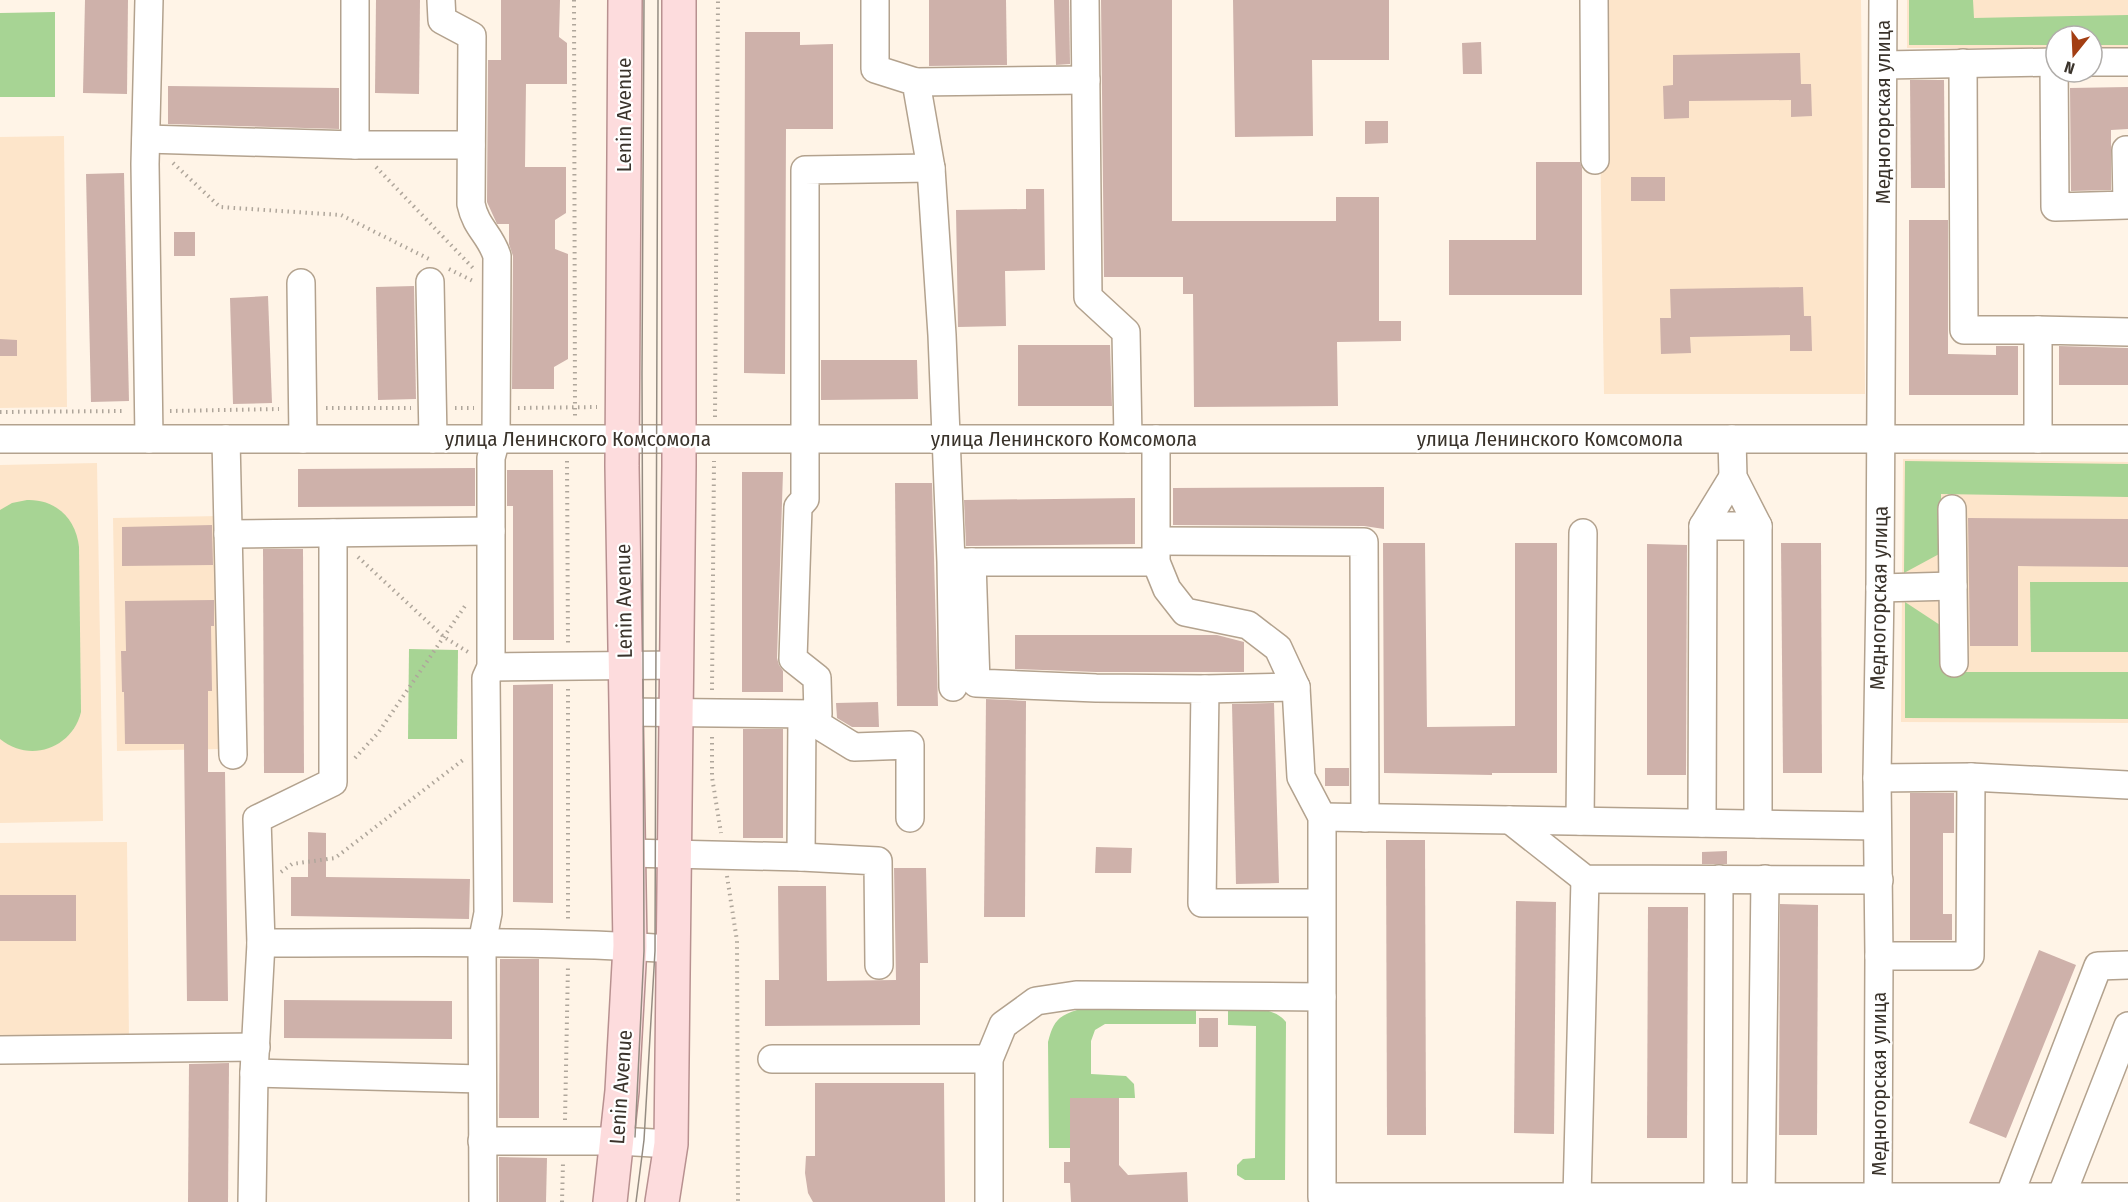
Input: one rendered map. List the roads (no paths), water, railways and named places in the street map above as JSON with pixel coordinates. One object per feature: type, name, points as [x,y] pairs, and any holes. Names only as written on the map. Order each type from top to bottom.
[{"type":"main road","name":"Lenin Avenue","points":[[610,1202],[618,1141],[630,946],[622,439],[625,0]]},
{"type":"main road","points":[[662,1202],[671,1144],[677,665],[680,0]]},
{"type":"street","points":[[149,0],[146,139],[149,439]]},
{"type":"street","points":[[355,145],[356,0]]},
{"type":"street","points":[[441,0],[442,20],[472,36],[471,204],[477,224],[490,240],[497,256],[496,439],[491,458],[491,667],[486,678],[488,913],[482,944],[483,1202]]},
{"type":"street","points":[[875,0],[875,69],[916,82],[1086,80]]},
{"type":"street","points":[[1085,0],[1088,297],[1126,332],[1128,439]]},
{"type":"street","points":[[1594,0],[1595,160]]},
{"type":"street","name":"Медногорская улица","points":[[1878,1197],[1880,956],[1877,778],[1883,0]]},
{"type":"street","points":[[1884,65],[2044,62]]},
{"type":"street","points":[[2104,62],[2128,62]]},
{"type":"street","points":[[1963,63],[1964,330],[2128,332]]},
{"type":"street","points":[[916,82],[931,168],[942,335],[945,439],[976,684],[1096,688],[1296,687]]},
{"type":"street","points":[[2055,84],[2055,207],[2127,205],[2126,150],[2128,150]]},
{"type":"street","points":[[146,139],[355,145],[471,145]]},
{"type":"street","points":[[626,712],[818,714],[817,678],[793,658],[798,507],[805,499],[805,170],[931,168]]},
{"type":"street","points":[[433,439],[436,270]]},
{"type":"street","points":[[301,284],[303,439]]},
{"type":"street","points":[[2038,330],[2038,439]]},
{"type":"street","name":"улица Ленинского Комсомола","points":[[0,439],[622,439],[678,424],[715,439],[2128,439]]},
{"type":"street","points":[[226,439],[232,755]]},
{"type":"street","points":[[1156,439],[1157,552],[1167,589],[1185,612],[1248,625],[1278,648],[1296,687],[1301,777],[1322,817],[1322,1197],[1349,1199],[2128,1197]]},
{"type":"street","points":[[1732,439],[1733,477],[1758,526],[1758,824]]},
{"type":"street","points":[[1702,823],[1703,526],[1733,477]]},
{"type":"street","points":[[1952,509],[1954,663]]},
{"type":"street","points":[[1703,526],[1758,526]]},
{"type":"street","points":[[228,534],[491,531]]},
{"type":"street","points":[[252,1202],[255,1060],[261,944],[257,819],[333,782],[333,533]]},
{"type":"street","points":[[1580,821],[1583,533]]},
{"type":"street","points":[[962,562],[1364,542],[1365,818]]},
{"type":"street","points":[[953,687],[962,562]]},
{"type":"street","points":[[1880,588],[1953,586]]},
{"type":"street","points":[[491,667],[677,665]]},
{"type":"street","points":[[1205,689],[1203,903],[1321,903]]},
{"type":"street","points":[[802,715],[854,747],[910,745],[910,818]]},
{"type":"street","points":[[801,857],[802,715]]},
{"type":"street","points":[[1880,956],[1970,956],[1971,777]]},
{"type":"street","points":[[1877,778],[1971,777],[2128,785]]},
{"type":"street","points":[[1322,817],[1877,826]]},
{"type":"street","points":[[1510,820],[1585,879],[1879,880]]},
{"type":"street","points":[[628,853],[878,861],[879,964]]},
{"type":"street","points":[[1577,1197],[1585,879]]},
{"type":"street","points":[[1718,1197],[1719,879]]},
{"type":"street","points":[[1761,1197],[1764,879]]},
{"type":"street","points":[[261,944],[482,944],[630,946],[673,949]]},
{"type":"street","points":[[2009,1197],[2098,966],[2128,965]]},
{"type":"street","points":[[989,1202],[989,1059],[1003,1024],[1036,1001],[1076,995],[1322,997]]},
{"type":"street","points":[[2061,1197],[2128,1026]]},
{"type":"street","points":[[0,1050],[255,1060],[481,1079]]},
{"type":"street","points":[[772,1059],[989,1059]]},
{"type":"street","points":[[482,1141],[564,1140],[671,1144]]},
{"type":"tram line","points":[[635,1137],[644,951],[642,375],[644,0]]},
{"type":"tram line","points":[[636,1202],[644,1140],[655,951],[658,0]]}]
